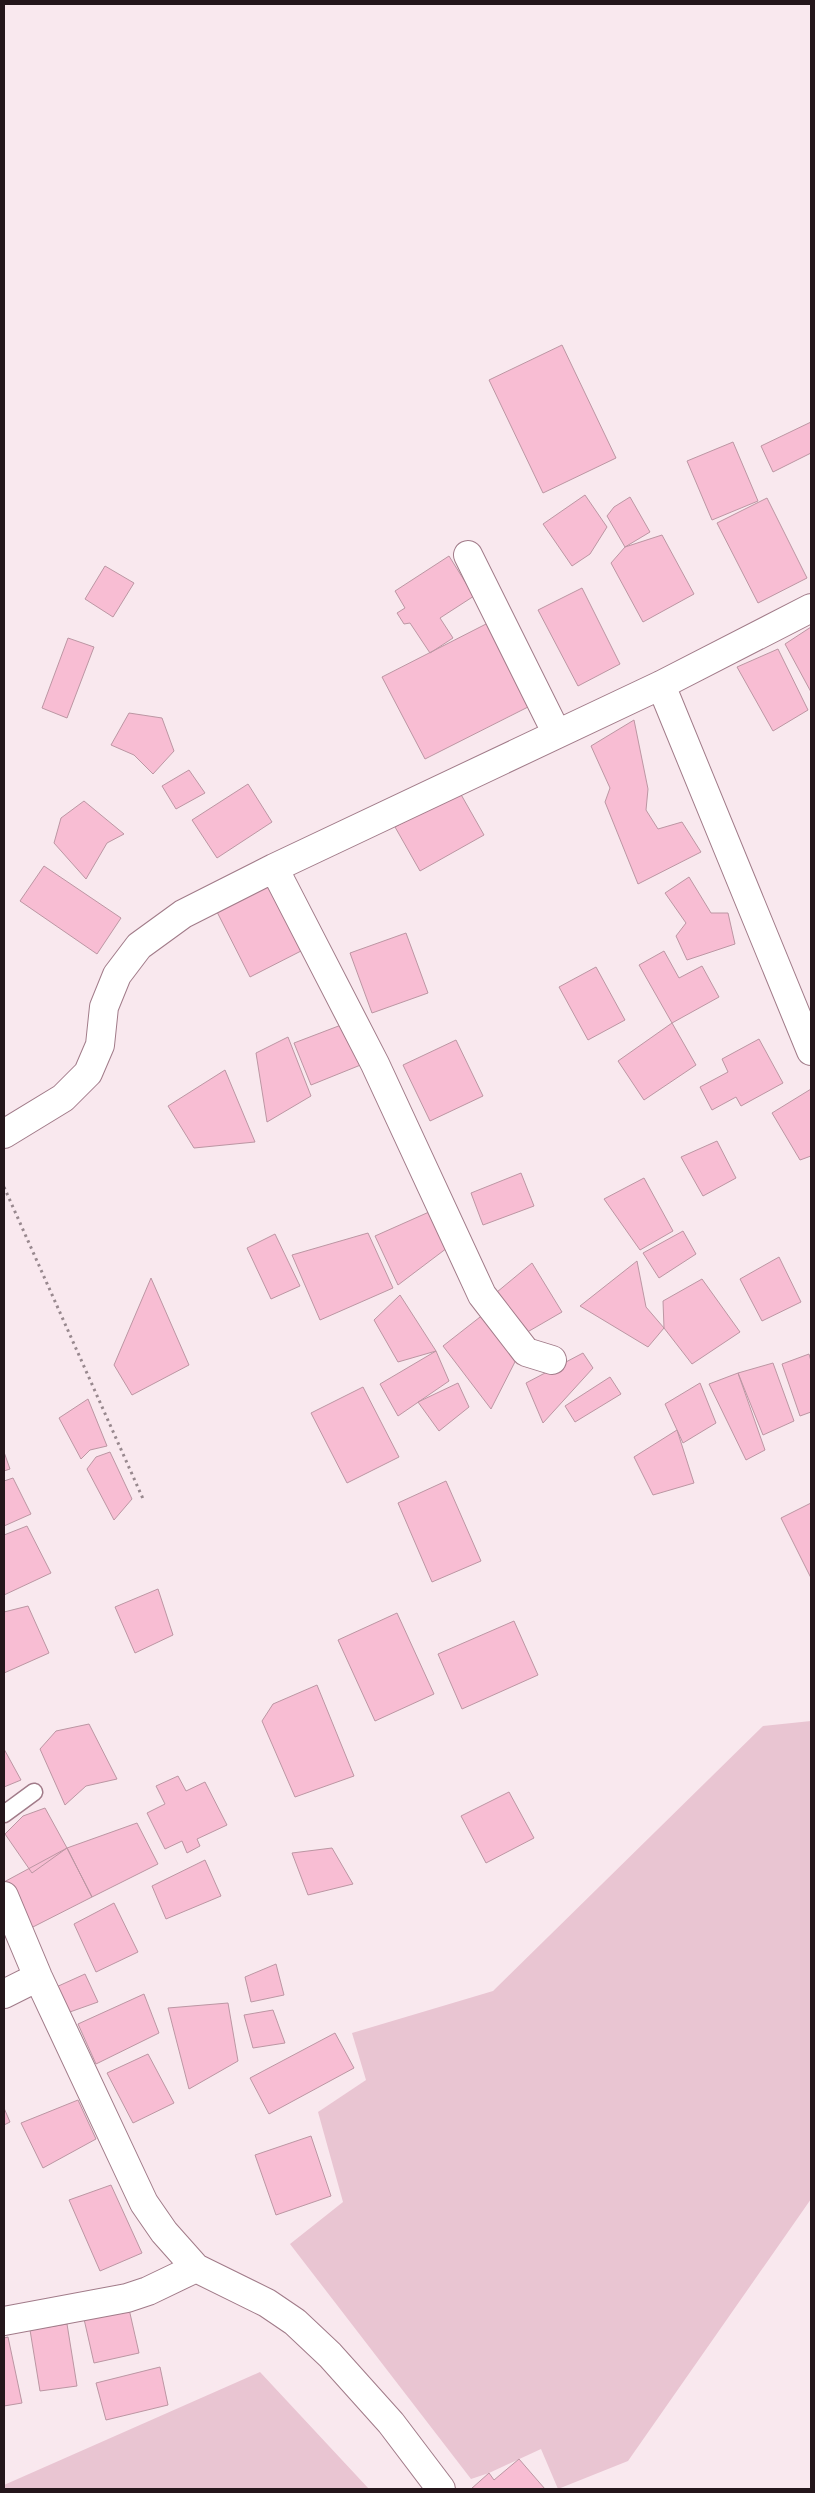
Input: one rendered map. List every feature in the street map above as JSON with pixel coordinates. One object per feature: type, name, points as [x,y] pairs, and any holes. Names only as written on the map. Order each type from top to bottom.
[{"type":"street","points":[[468,555],[557,734]]},
{"type":"street","points":[[4,1134],[64,1098],[88,1073],[100,1045],[104,1007],[117,975],[139,946],[183,914],[274,868],[661,685],[811,608]]},
{"type":"street","points":[[661,685],[811,1051]]},
{"type":"street","points":[[274,868],[376,1064],[482,1295],[526,1352],[552,1360]]},
{"type":"street","points":[[4,1896],[38,1977],[144,2203],[164,2232],[196,2268],[267,2303],[295,2322],[330,2356],[391,2423],[440,2489]]},
{"type":"street","points":[[4,1994],[38,1977]]},
{"type":"street","points":[[4,2321],[127,2298],[148,2291],[196,2268]]},
{"type":"lane","points":[[4,1814],[34,1792]]},
{"type":"path","points":[[4,1187],[144,1501]]},
{"type":"shaded area","points":[[811,1721],[811,2199],[628,2461],[558,2489],[541,2449],[489,2473],[471,2479],[290,2244],[343,2202],[318,2112],[366,2080],[352,2033],[493,1991],[763,1726]]},
{"type":"shaded area","points":[[260,2372],[369,2489],[4,2489],[4,2485]]},
{"type":"building","points":[[562,345],[616,458],[543,493],[489,380]]},
{"type":"building","points":[[811,422],[811,453],[773,472],[761,446]]},
{"type":"building","points":[[733,442],[758,501],[712,520],[687,461]]},
{"type":"building","points":[[585,495],[607,527],[590,554],[572,566],[543,524]]},
{"type":"building","points":[[630,497],[650,532],[625,547],[607,516],[614,507]]},
{"type":"building","points":[[767,498],[807,578],[758,603],[717,523]]},
{"type":"building","points":[[662,535],[694,594],[643,622],[611,563],[625,547]]},
{"type":"building","points":[[449,556],[474,596],[440,618],[453,638],[430,653],[410,623],[404,624],[397,613],[405,608],[395,591]]},
{"type":"building","points":[[105,566],[134,583],[113,617],[85,599]]},
{"type":"building","points":[[582,588],[620,664],[578,686],[538,610]]},
{"type":"building","points":[[488,623],[530,706],[425,759],[382,677]]},
{"type":"building","points":[[811,627],[811,692],[785,644]]},
{"type":"building","points":[[68,638],[94,647],[67,718],[42,708]]},
{"type":"building","points":[[778,649],[808,710],[773,731],[737,667]]},
{"type":"building","points":[[129,713],[162,718],[174,751],[153,774],[134,755],[111,745]]},
{"type":"building","points":[[634,720],[648,789],[646,810],[658,829],[682,822],[701,852],[638,884],[605,802],[610,788],[591,746]]},
{"type":"building","points":[[189,770],[205,793],[176,809],[162,786]]},
{"type":"building","points":[[248,784],[272,822],[217,858],[192,820]]},
{"type":"building","points":[[459,791],[484,835],[420,871],[395,827]]},
{"type":"building","points":[[84,801],[124,834],[107,843],[86,879],[54,843],[61,818]]},
{"type":"building","points":[[44,866],[121,918],[97,954],[20,901]]},
{"type":"building","points":[[689,877],[711,913],[728,913],[735,944],[687,960],[676,936],[686,923],[665,893]]},
{"type":"building","points":[[266,879],[303,950],[250,977],[214,906]]},
{"type":"building","points":[[406,933],[428,993],[372,1013],[350,953]]},
{"type":"building","points":[[664,951],[679,978],[702,966],[719,997],[672,1023],[639,965]]},
{"type":"building","points":[[596,967],[625,1020],[588,1040],[559,987]]},
{"type":"building","points":[[349,1022],[368,1062],[311,1085],[294,1043]]},
{"type":"building","points":[[672,1023],[696,1065],[644,1100],[618,1061]]},
{"type":"building","points":[[288,1037],[311,1096],[267,1122],[256,1053]]},
{"type":"building","points":[[759,1039],[783,1083],[741,1106],[736,1097],[712,1110],[700,1087],[728,1072],[722,1059]]},
{"type":"building","points":[[456,1040],[483,1096],[430,1121],[403,1065]]},
{"type":"building","points":[[225,1070],[255,1142],[194,1148],[168,1106]]},
{"type":"building","points":[[811,1089],[811,1156],[800,1160],[772,1113]]},
{"type":"building","points":[[717,1141],[736,1178],[703,1196],[681,1157]]},
{"type":"building","points":[[521,1173],[534,1206],[483,1225],[471,1193]]},
{"type":"building","points":[[644,1178],[673,1231],[640,1250],[604,1199]]},
{"type":"building","points":[[429,1212],[447,1248],[398,1285],[375,1236]]},
{"type":"building","points":[[683,1231],[696,1254],[659,1278],[643,1253]]},
{"type":"building","points":[[368,1233],[393,1288],[320,1320],[292,1255]]},
{"type":"building","points":[[275,1234],[300,1286],[271,1299],[247,1248]]},
{"type":"building","points":[[779,1257],[801,1302],[762,1321],[740,1279]]},
{"type":"building","points":[[637,1261],[646,1307],[664,1328],[648,1347],[580,1306]]},
{"type":"building","points":[[532,1263],[562,1312],[524,1334],[497,1292]]},
{"type":"building","points":[[151,1278],[189,1365],[132,1395],[114,1365]]},
{"type":"building","points":[[702,1279],[740,1332],[692,1364],[664,1328],[663,1301]]},
{"type":"building","points":[[400,1295],[436,1351],[398,1362],[374,1320]]},
{"type":"building","points":[[489,1310],[520,1352],[491,1409],[443,1346]]},
{"type":"building","points":[[436,1351],[449,1381],[398,1416],[380,1384]]},
{"type":"building","points":[[583,1353],[593,1368],[543,1423],[526,1383]]},
{"type":"building","points":[[809,1354],[811,1361],[811,1412],[800,1416],[782,1364]]},
{"type":"building","points":[[773,1363],[794,1421],[763,1435],[738,1373]]},
{"type":"building","points":[[738,1373],[765,1450],[746,1460],[709,1384]]},
{"type":"building","points":[[610,1377],[621,1394],[575,1422],[565,1406]]},
{"type":"building","points":[[458,1383],[469,1407],[439,1431],[418,1402]]},
{"type":"building","points":[[700,1383],[716,1423],[683,1443],[665,1404]]},
{"type":"building","points":[[363,1387],[399,1457],[347,1483],[311,1413]]},
{"type":"building","points":[[88,1399],[107,1446],[90,1450],[81,1459],[59,1418]]},
{"type":"building","points":[[677,1430],[694,1483],[653,1495],[634,1457]]},
{"type":"building","points":[[4,1452],[10,1469],[4,1471]]},
{"type":"building","points":[[110,1452],[132,1499],[114,1520],[87,1469],[96,1457]]},
{"type":"building","points":[[13,1478],[31,1514],[4,1526],[4,1481]]},
{"type":"building","points":[[446,1481],[481,1561],[432,1582],[398,1503]]},
{"type":"building","points":[[811,1503],[811,1578],[781,1518]]},
{"type":"building","points":[[27,1526],[51,1573],[4,1595],[4,1535]]},
{"type":"building","points":[[158,1589],[173,1635],[135,1653],[115,1607]]},
{"type":"building","points":[[28,1606],[49,1653],[4,1673],[4,1612]]},
{"type":"building","points":[[397,1613],[434,1694],[375,1721],[338,1640]]},
{"type":"building","points":[[514,1621],[538,1675],[462,1709],[438,1654]]},
{"type":"building","points":[[317,1685],[354,1776],[295,1797],[262,1721],[273,1704]]},
{"type":"building","points":[[89,1724],[117,1779],[86,1786],[65,1805],[40,1749],[56,1731]]},
{"type":"building","points":[[4,1749],[21,1780],[4,1787]]},
{"type":"building","points":[[178,1776],[186,1791],[205,1782],[227,1825],[197,1839],[200,1846],[187,1853],[182,1841],[165,1849],[147,1813],[165,1804],[156,1786]]},
{"type":"building","points":[[509,1792],[534,1838],[486,1863],[461,1816]]},
{"type":"building","points":[[45,1808],[67,1848],[32,1873],[5,1834],[23,1816]]},
{"type":"building","points":[[137,1823],[158,1864],[92,1897],[67,1848]]},
{"type":"building","points":[[67,1848],[92,1897],[27,1930],[4,1886],[4,1882]]},
{"type":"building","points":[[332,1848],[353,1884],[308,1895],[292,1853]]},
{"type":"building","points":[[205,1860],[221,1896],[166,1919],[152,1886]]},
{"type":"building","points":[[114,1903],[138,1952],[96,1972],[74,1924]]},
{"type":"building","points":[[276,1964],[284,1995],[251,2002],[245,1977]]},
{"type":"building","points":[[85,1974],[98,2002],[67,2013],[54,1988]]},
{"type":"building","points":[[144,1994],[159,2033],[96,2064],[78,2024]]},
{"type":"building","points":[[228,2003],[238,2061],[189,2089],[168,2008]]},
{"type":"building","points":[[273,2010],[285,2043],[253,2048],[244,2015]]},
{"type":"building","points":[[335,2033],[354,2068],[269,2114],[250,2078]]},
{"type":"building","points":[[148,2054],[174,2103],[133,2123],[107,2073]]},
{"type":"building","points":[[78,2100],[96,2139],[43,2168],[21,2123]]},
{"type":"building","points":[[4,2108],[10,2122],[4,2125]]},
{"type":"building","points":[[311,2136],[331,2196],[276,2215],[255,2155]]},
{"type":"building","points":[[111,2185],[142,2253],[100,2271],[69,2200]]},
{"type":"building","points":[[129,2309],[139,2353],[94,2363],[84,2319]]},
{"type":"building","points":[[67,2324],[77,2386],[40,2391],[30,2330]]},
{"type":"building","points":[[8,2337],[22,2403],[4,2406],[4,2338]]},
{"type":"building","points":[[160,2367],[168,2405],[106,2420],[96,2383]]},
{"type":"building","points":[[519,2459],[545,2489],[471,2489],[489,2473],[494,2480]]}]
